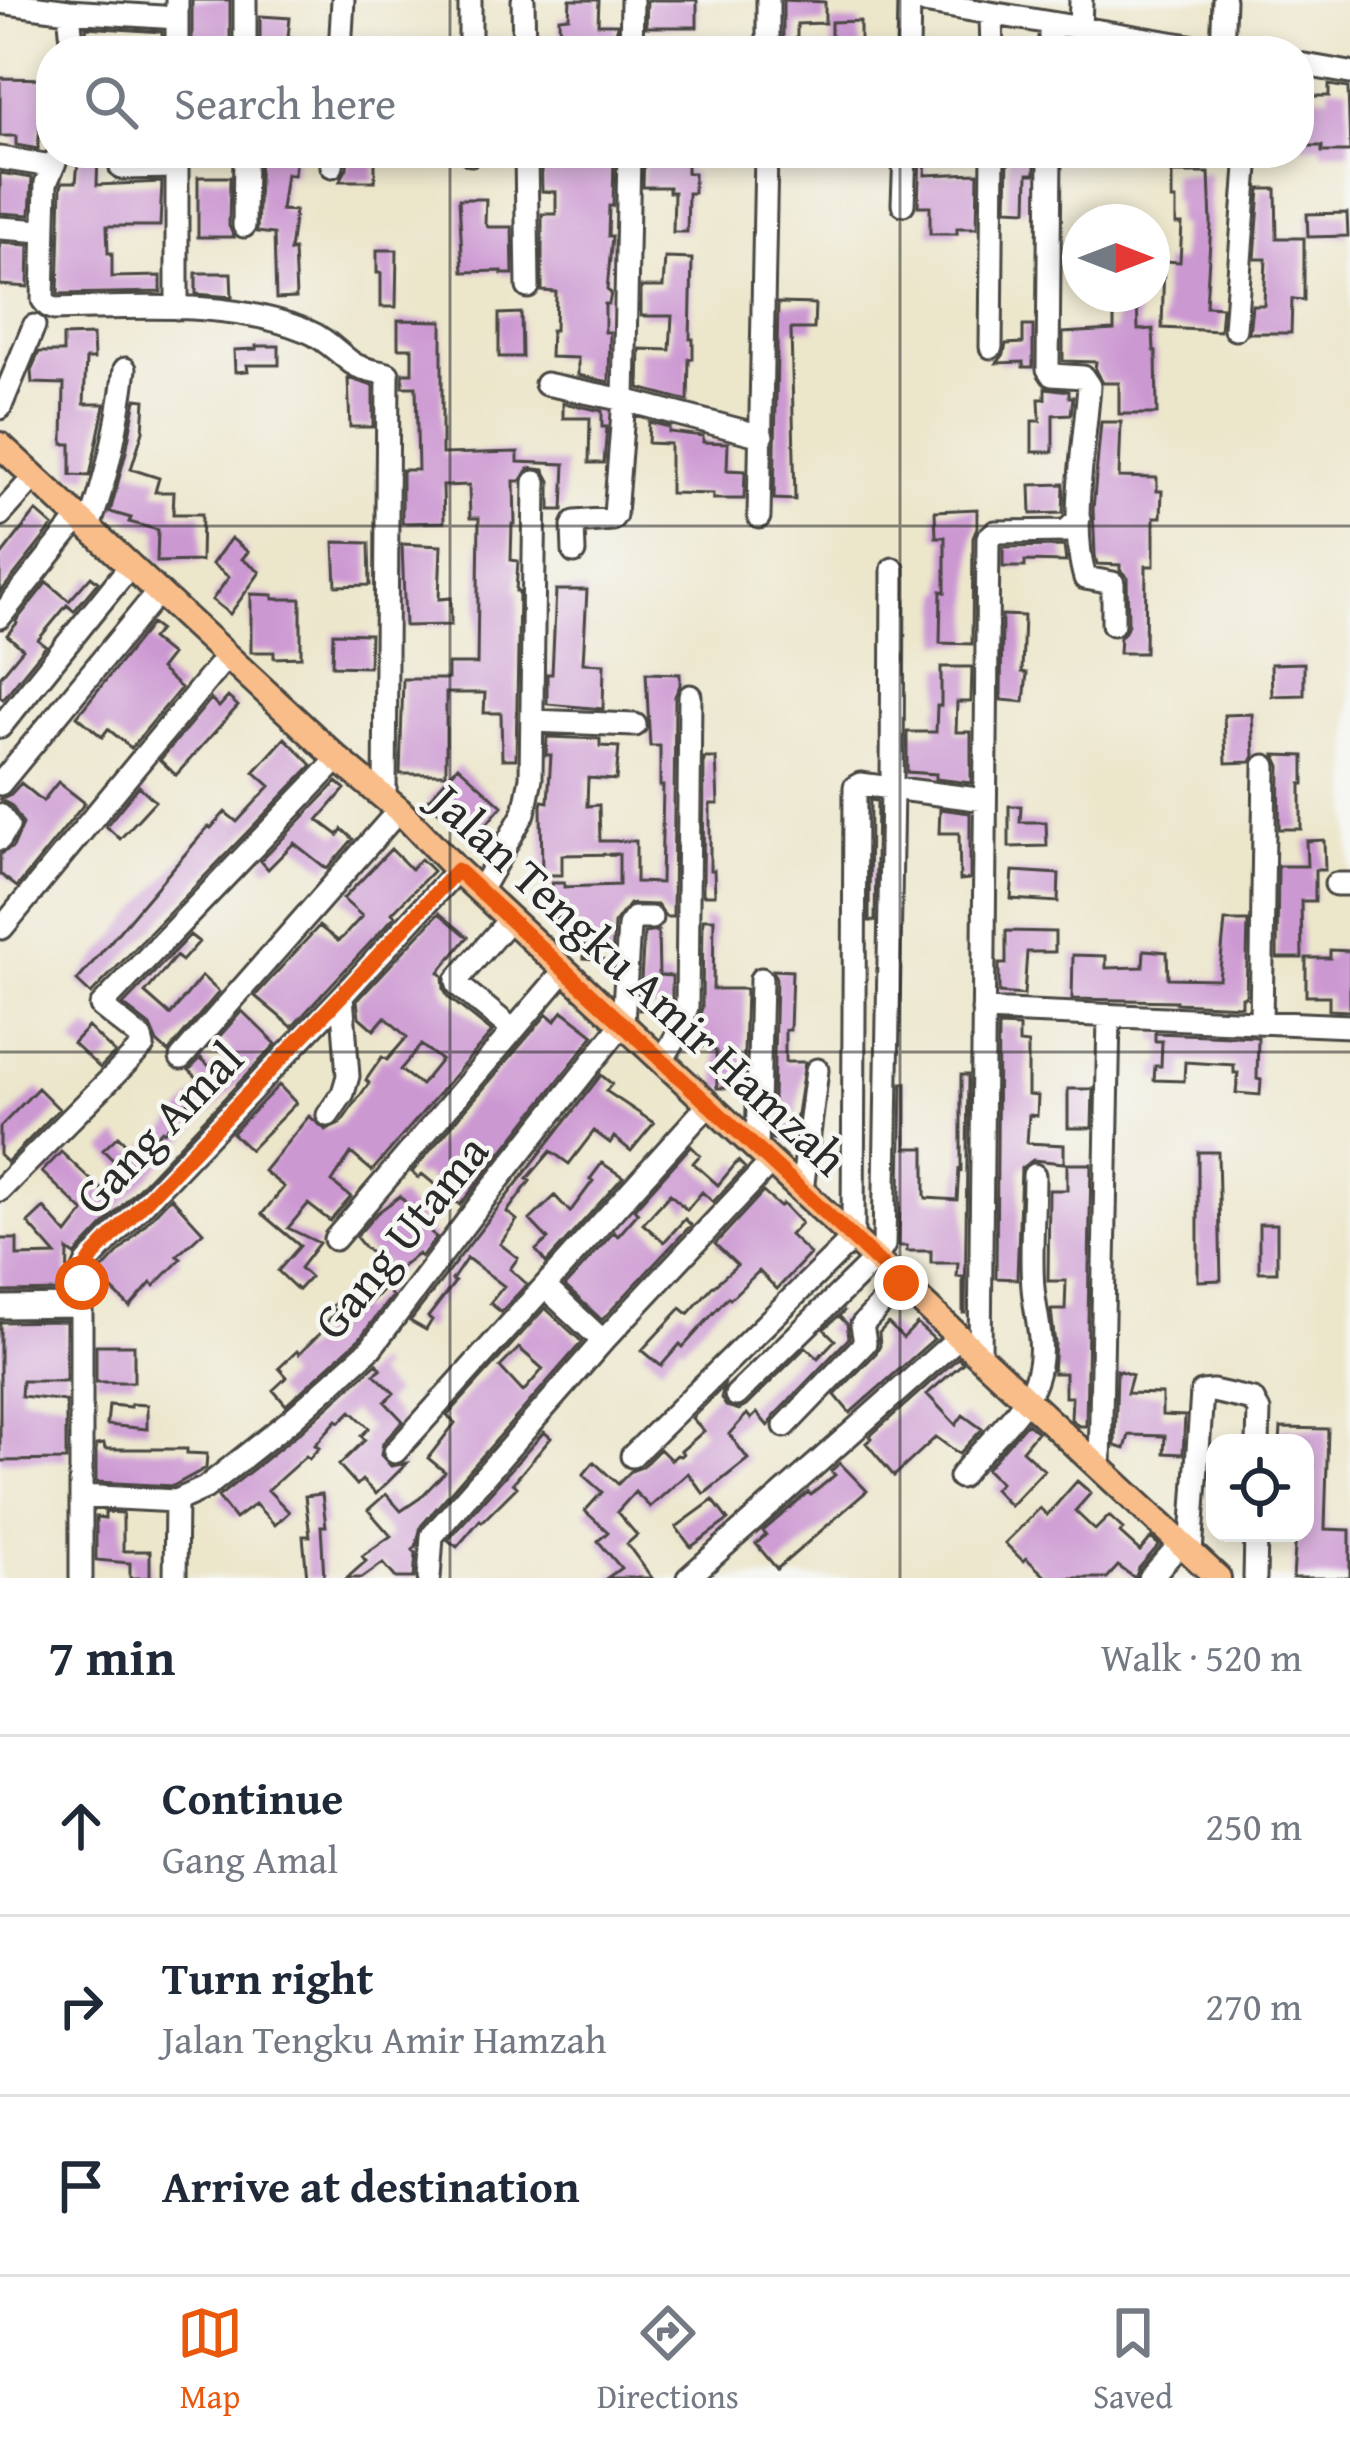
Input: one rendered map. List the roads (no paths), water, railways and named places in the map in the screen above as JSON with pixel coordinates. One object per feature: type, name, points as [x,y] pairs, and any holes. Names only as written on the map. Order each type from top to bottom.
[{"type":"main road","name":"Jalan Tengku Amir Hamzah","points":[[0,445],[338,759],[392,803],[457,870],[1218,1578]]},
{"type":"street","points":[[244,0],[244,36]]},
{"type":"street","points":[[341,36],[343,0]]},
{"type":"street","points":[[470,0],[470,36]]},
{"type":"street","points":[[523,0],[524,36]]},
{"type":"street","points":[[631,36],[632,0]]},
{"type":"street","points":[[768,0],[768,36]]},
{"type":"street","points":[[909,36],[910,0],[1125,36]]},
{"type":"street","points":[[1080,29],[1081,0]]},
{"type":"street","points":[[1222,36],[1224,0]]},
{"type":"street","points":[[0,2],[69,11],[177,9]]},
{"type":"street","points":[[69,11],[72,36]]},
{"type":"street","points":[[991,14],[992,36]]},
{"type":"street","points":[[1050,23],[1050,36]]},
{"type":"street","points":[[1314,67],[1350,73]]},
{"type":"street","points":[[0,158],[36,159]]},
{"type":"street","points":[[53,168],[46,183],[44,231],[43,300],[48,306],[242,313],[308,331],[356,366],[388,374],[392,803],[181,1058]]},
{"type":"street","points":[[122,169],[128,168]]},
{"type":"street","points":[[177,168],[177,308]]},
{"type":"street","points":[[244,168],[244,226]]},
{"type":"street","points":[[526,168],[528,286]]},
{"type":"street","points":[[574,552],[575,523],[615,515],[625,400],[629,168]]},
{"type":"street","points":[[759,517],[766,168]]},
{"type":"street","points":[[903,204],[904,168]]},
{"type":"street","points":[[991,347],[993,168]]},
{"type":"street","points":[[1050,168],[1048,369],[1052,375],[1082,377],[1089,386],[1079,519],[1081,564],[1085,578],[1113,583],[1113,625]]},
{"type":"street","points":[[1235,329],[1247,168]]},
{"type":"street","points":[[0,228],[44,231]]},
{"type":"street","points":[[0,408],[34,326]]},
{"type":"street","points":[[0,617],[84,522],[104,484],[125,369]]},
{"type":"street","points":[[546,384],[762,436]]},
{"type":"street","points":[[0,515],[34,477]]},
{"type":"street","points":[[480,891],[528,801],[535,482]]},
{"type":"street","points":[[980,1356],[988,538],[995,532],[1066,531],[1079,519]]},
{"type":"street","points":[[0,727],[130,566]]},
{"type":"street","points":[[736,1395],[884,1245],[893,568]]},
{"type":"street","points":[[0,784],[158,592]]},
{"type":"street","points":[[2,928],[227,656]]},
{"type":"street","points":[[662,1061],[687,1007],[690,696]]},
{"type":"street","points":[[532,721],[635,725]]},
{"type":"street","points":[[0,1190],[143,1046],[141,1038],[101,1006],[338,759]]},
{"type":"street","points":[[1262,1022],[1265,766]]},
{"type":"street","points":[[632,1456],[853,1238],[855,788],[860,784],[985,800]]},
{"type":"street","points":[[0,815],[8,826],[0,839]]},
{"type":"street","name":"Gang Amal","points":[[80,1578],[81,1306],[87,1263],[457,870]]},
{"type":"street","points":[[623,1023],[629,926],[635,918],[651,917]]},
{"type":"street","points":[[510,919],[457,980],[513,1030]]},
{"type":"street","points":[[335,1239],[565,970]]},
{"type":"street","points":[[429,1578],[432,1536],[764,1155],[761,979]]},
{"type":"street","points":[[328,1115],[349,1076],[341,996]]},
{"type":"street","points":[[983,1010],[1350,1026]]},
{"type":"street","points":[[1100,1468],[1109,1016]]},
{"type":"street","name":"Gang Utama","points":[[176,1501],[223,1474],[371,1348],[623,1023]]},
{"type":"street","points":[[802,1190],[817,1070]]},
{"type":"street","points":[[395,1453],[709,1104]]},
{"type":"street","points":[[959,1477],[1036,1381],[1041,1347],[1033,1288],[1034,1175]]},
{"type":"street","points":[[785,1426],[865,1343],[862,1324],[901,1283]]},
{"type":"street","points":[[544,1287],[604,1341]]},
{"type":"street","points":[[0,1307],[81,1306]]},
{"type":"street","points":[[688,1578],[959,1337]]},
{"type":"street","points":[[1150,1578],[1186,1548],[1202,1392],[1251,1399],[1259,1411],[1258,1434]]},
{"type":"street","points":[[80,1496],[176,1501],[175,1578]]},
{"type":"street","points":[[1255,1578],[1256,1542]]}]
